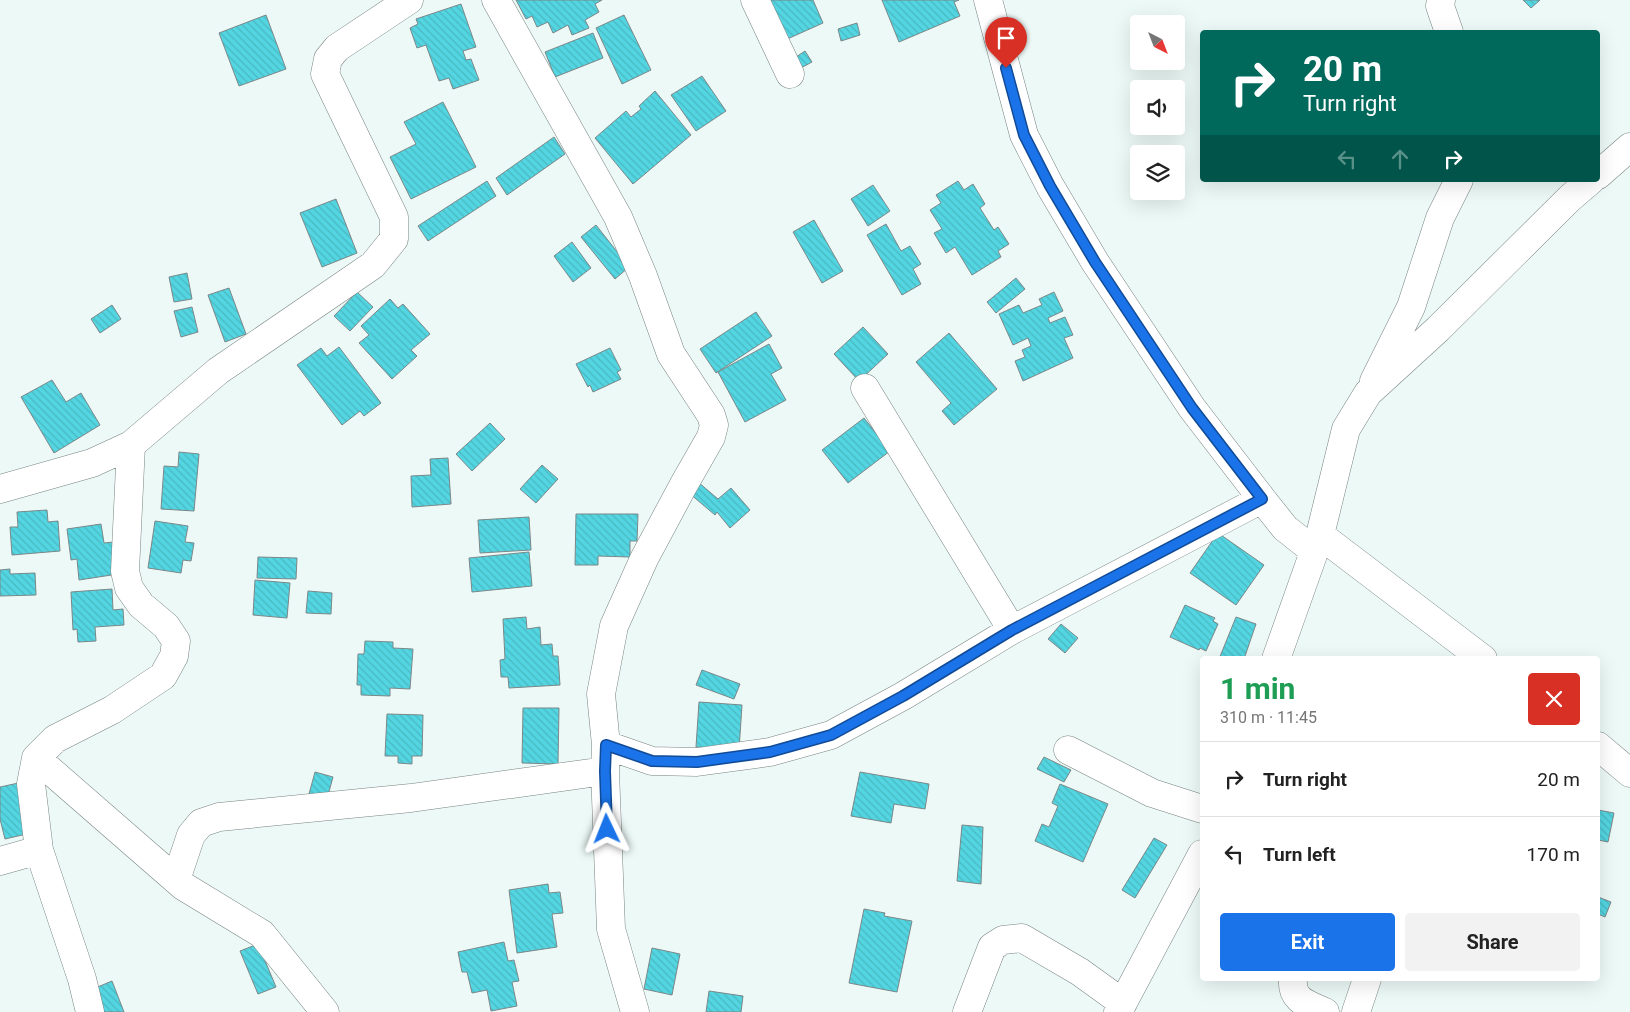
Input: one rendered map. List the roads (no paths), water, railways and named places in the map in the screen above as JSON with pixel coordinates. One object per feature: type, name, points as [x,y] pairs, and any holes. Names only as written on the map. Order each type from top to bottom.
[{"type":"street","points":[[0,489],[92,463],[130,445],[218,371],[373,265],[394,239],[394,217],[325,74],[328,59],[337,48],[409,0]]},
{"type":"street","points":[[496,0],[618,217],[643,276],[671,354],[711,414],[714,425],[711,437],[682,486],[644,559],[614,626],[602,694],[606,758],[611,929],[635,1012]]},
{"type":"street","points":[[755,0],[790,74]]},
{"type":"street","points":[[988,0],[1024,135],[1050,186],[1095,262],[1192,408],[1285,528],[1317,543],[1478,656]]},
{"type":"street","points":[[1441,0],[1440,6],[1448,30]]},
{"type":"street","points":[[1600,173],[1630,147]]},
{"type":"street","points":[[1277,656],[1317,543],[1346,429],[1368,393],[1411,307],[1440,218],[1458,182]]},
{"type":"street","points":[[1368,393],[1411,354],[1589,182]]},
{"type":"street","points":[[865,388],[1012,630]]},
{"type":"street","points":[[90,1012],[82,979],[39,850],[31,784],[36,758],[55,739],[112,710],[162,676],[174,656],[176,641],[166,626],[141,605],[129,588],[125,571],[130,445]]},
{"type":"street","points":[[176,880],[191,835],[201,823],[219,817],[411,798],[606,758],[697,762],[770,752],[831,735],[903,696],[1012,630],[1262,499]]},
{"type":"street","points":[[1600,748],[1630,773]]},
{"type":"street","points":[[1068,750],[1152,793],[1200,808]]},
{"type":"street","points":[[36,758],[183,886],[262,934],[326,1012]]},
{"type":"street","points":[[0,861],[39,850]]},
{"type":"street","points":[[967,1012],[992,947],[1003,940],[1022,938],[1080,972],[1120,1007],[1195,882],[1200,862]]},
{"type":"street","points":[[1293,981],[1293,991],[1300,1000],[1325,1012]]},
{"type":"street","points":[[1356,1012],[1366,981]]}]
